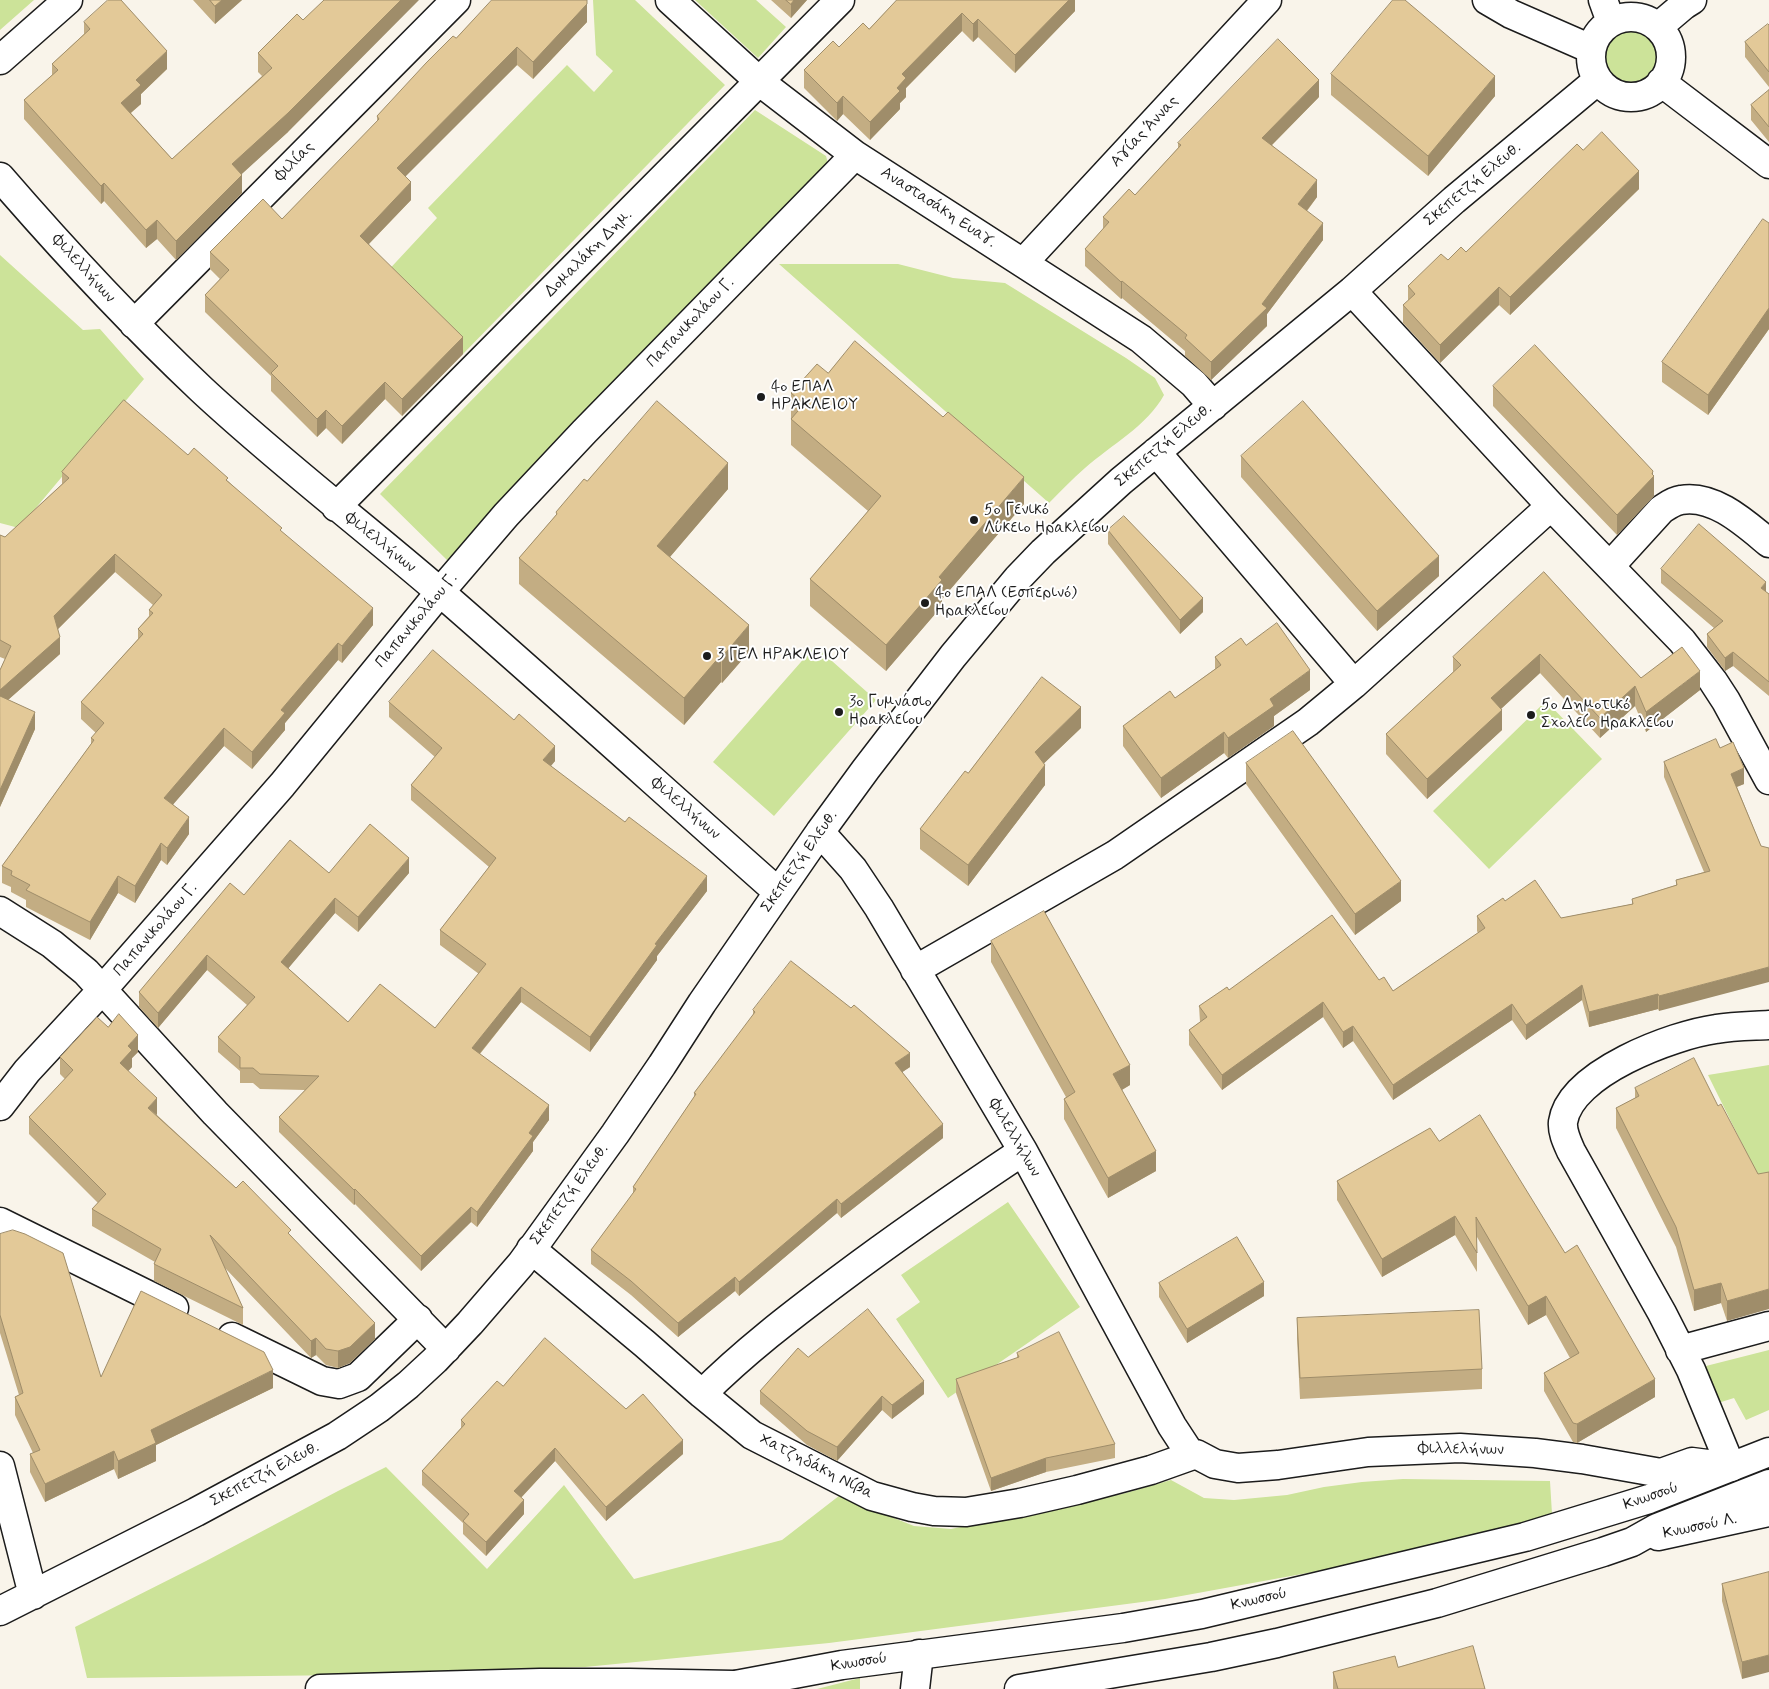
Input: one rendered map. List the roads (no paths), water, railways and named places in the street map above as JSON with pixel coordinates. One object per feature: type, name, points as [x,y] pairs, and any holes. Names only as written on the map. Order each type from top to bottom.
[{"type":"street","points":[[0,60],[68,0]]},
{"type":"street","name":"Φιλίας","points":[[134,324],[456,0]]},
{"type":"street","name":"Αναστασάκη Ευαγ.","points":[[670,0],[760,82],[855,155],[1142,339],[1194,384],[1213,406]]},
{"type":"street","name":"Δομαλάκη Δημ.","points":[[336,507],[840,0]]},
{"type":"street","name":"Αγίας Άννας","points":[[1023,263],[1267,0]]},
{"type":"street","points":[[1487,0],[1511,14],[1591,49]]},
{"type":"street","points":[[1658,27],[1692,0]]},
{"type":"street","points":[[1607,11],[1622,18],[1636,16],[1652,22],[1668,41],[1671,57],[1667,75],[1647,93],[1629,97],[1610,91],[1598,80],[1592,65],[1591,49],[1607,11]]},
{"type":"street","name":"Σκεπετζή Ελευθ.","points":[[0,1611],[196,1512],[337,1436],[365,1419],[393,1397],[446,1349],[498,1291],[531,1249],[620,1126],[820,832],[866,769],[1018,578],[1093,506],[1352,291],[1454,200],[1598,80]]},
{"type":"street","points":[[1661,82],[1769,164]]},
{"type":"street","name":"Παπανικολάου Γ.","points":[[0,1106],[27,1071],[103,989],[282,785],[440,592],[506,515],[584,432],[855,155]]},
{"type":"street","name":"Φιλελλήνων","points":[[0,176],[95,283],[134,324],[203,390],[336,507],[440,592],[778,892]]},
{"type":"street","points":[[1352,291],[1551,506],[1675,634],[1696,659],[1726,701],[1769,780]]},
{"type":"street","points":[[1156,452],[1354,684]]},
{"type":"street","points":[[1610,566],[1661,510],[1680,500],[1690,499],[1712,504],[1739,520],[1769,543]]},
{"type":"street","points":[[915,970],[1114,855],[1290,735],[1329,706],[1551,506]]},
{"type":"street","name":"Φιλελλήλων","points":[[820,832],[852,869],[879,908],[1022,1151],[1172,1426],[1191,1455]]},
{"type":"street","points":[[0,911],[52,944],[86,972],[215,1113],[446,1349]]},
{"type":"street","points":[[1731,1467],[1691,1370],[1662,1313],[1567,1143],[1564,1133],[1564,1120],[1573,1098],[1589,1083],[1623,1062],[1653,1047],[1716,1028],[1769,1024]]},
{"type":"street","points":[[702,1394],[753,1348],[805,1306],[921,1220],[1022,1151]]},
{"type":"street","points":[[0,1222],[322,1381],[339,1384],[358,1378],[418,1319]]},
{"type":"street","name":"Χατζηδάκη Νίβα","points":[[531,1249],[752,1435],[872,1496],[934,1511],[966,1512],[1058,1495],[1117,1480],[1191,1455]]},
{"type":"street","points":[[1680,1350],[1769,1326]]},
{"type":"street","name":"Φιλλελήνων","points":[[1191,1455],[1196,1454],[1215,1464],[1238,1468],[1278,1465],[1368,1452],[1460,1448],[1545,1454],[1661,1473],[1692,1462],[1731,1467]]},
{"type":"street","name":"Κνωσσού","points":[[320,1689],[630,1682],[724,1687],[842,1665],[1123,1628],[1202,1614],[1524,1536],[1649,1499],[1769,1452]]},
{"type":"street","points":[[0,1466],[33,1595]]},
{"type":"street","name":"Κνωσσού","points":[[1019,1689],[1211,1657],[1436,1603],[1577,1562],[1632,1542],[1657,1528],[1769,1484]]},
{"type":"street","name":"Κνωσσού Λ.","points":[[1632,1542],[1769,1512]]},
{"type":"street","points":[[915,1689],[919,1654]]},
{"type":"place","name":"4ο ΕΠΑΛ ΗΡΑΚΛΕΙΟΥ","points":[[761,397]]},
{"type":"place","name":"5ο Γενικό Λύκειο Ηρακλείου","points":[[974,520]]},
{"type":"place","name":"4o ΕΠΑΛ (Εσπερινό) Ηρακλείου","points":[[925,603]]},
{"type":"place","name":"3 ΓΕΛ ΗΡΑΚΛΕΙΟΥ","points":[[707,656]]},
{"type":"place","name":"3ο Γυμνάσιο Ηρακλείου","points":[[839,712]]},
{"type":"place","name":"5ο Δημοτικό Σχολείο Ηρακλείου","points":[[1531,715]]}]
